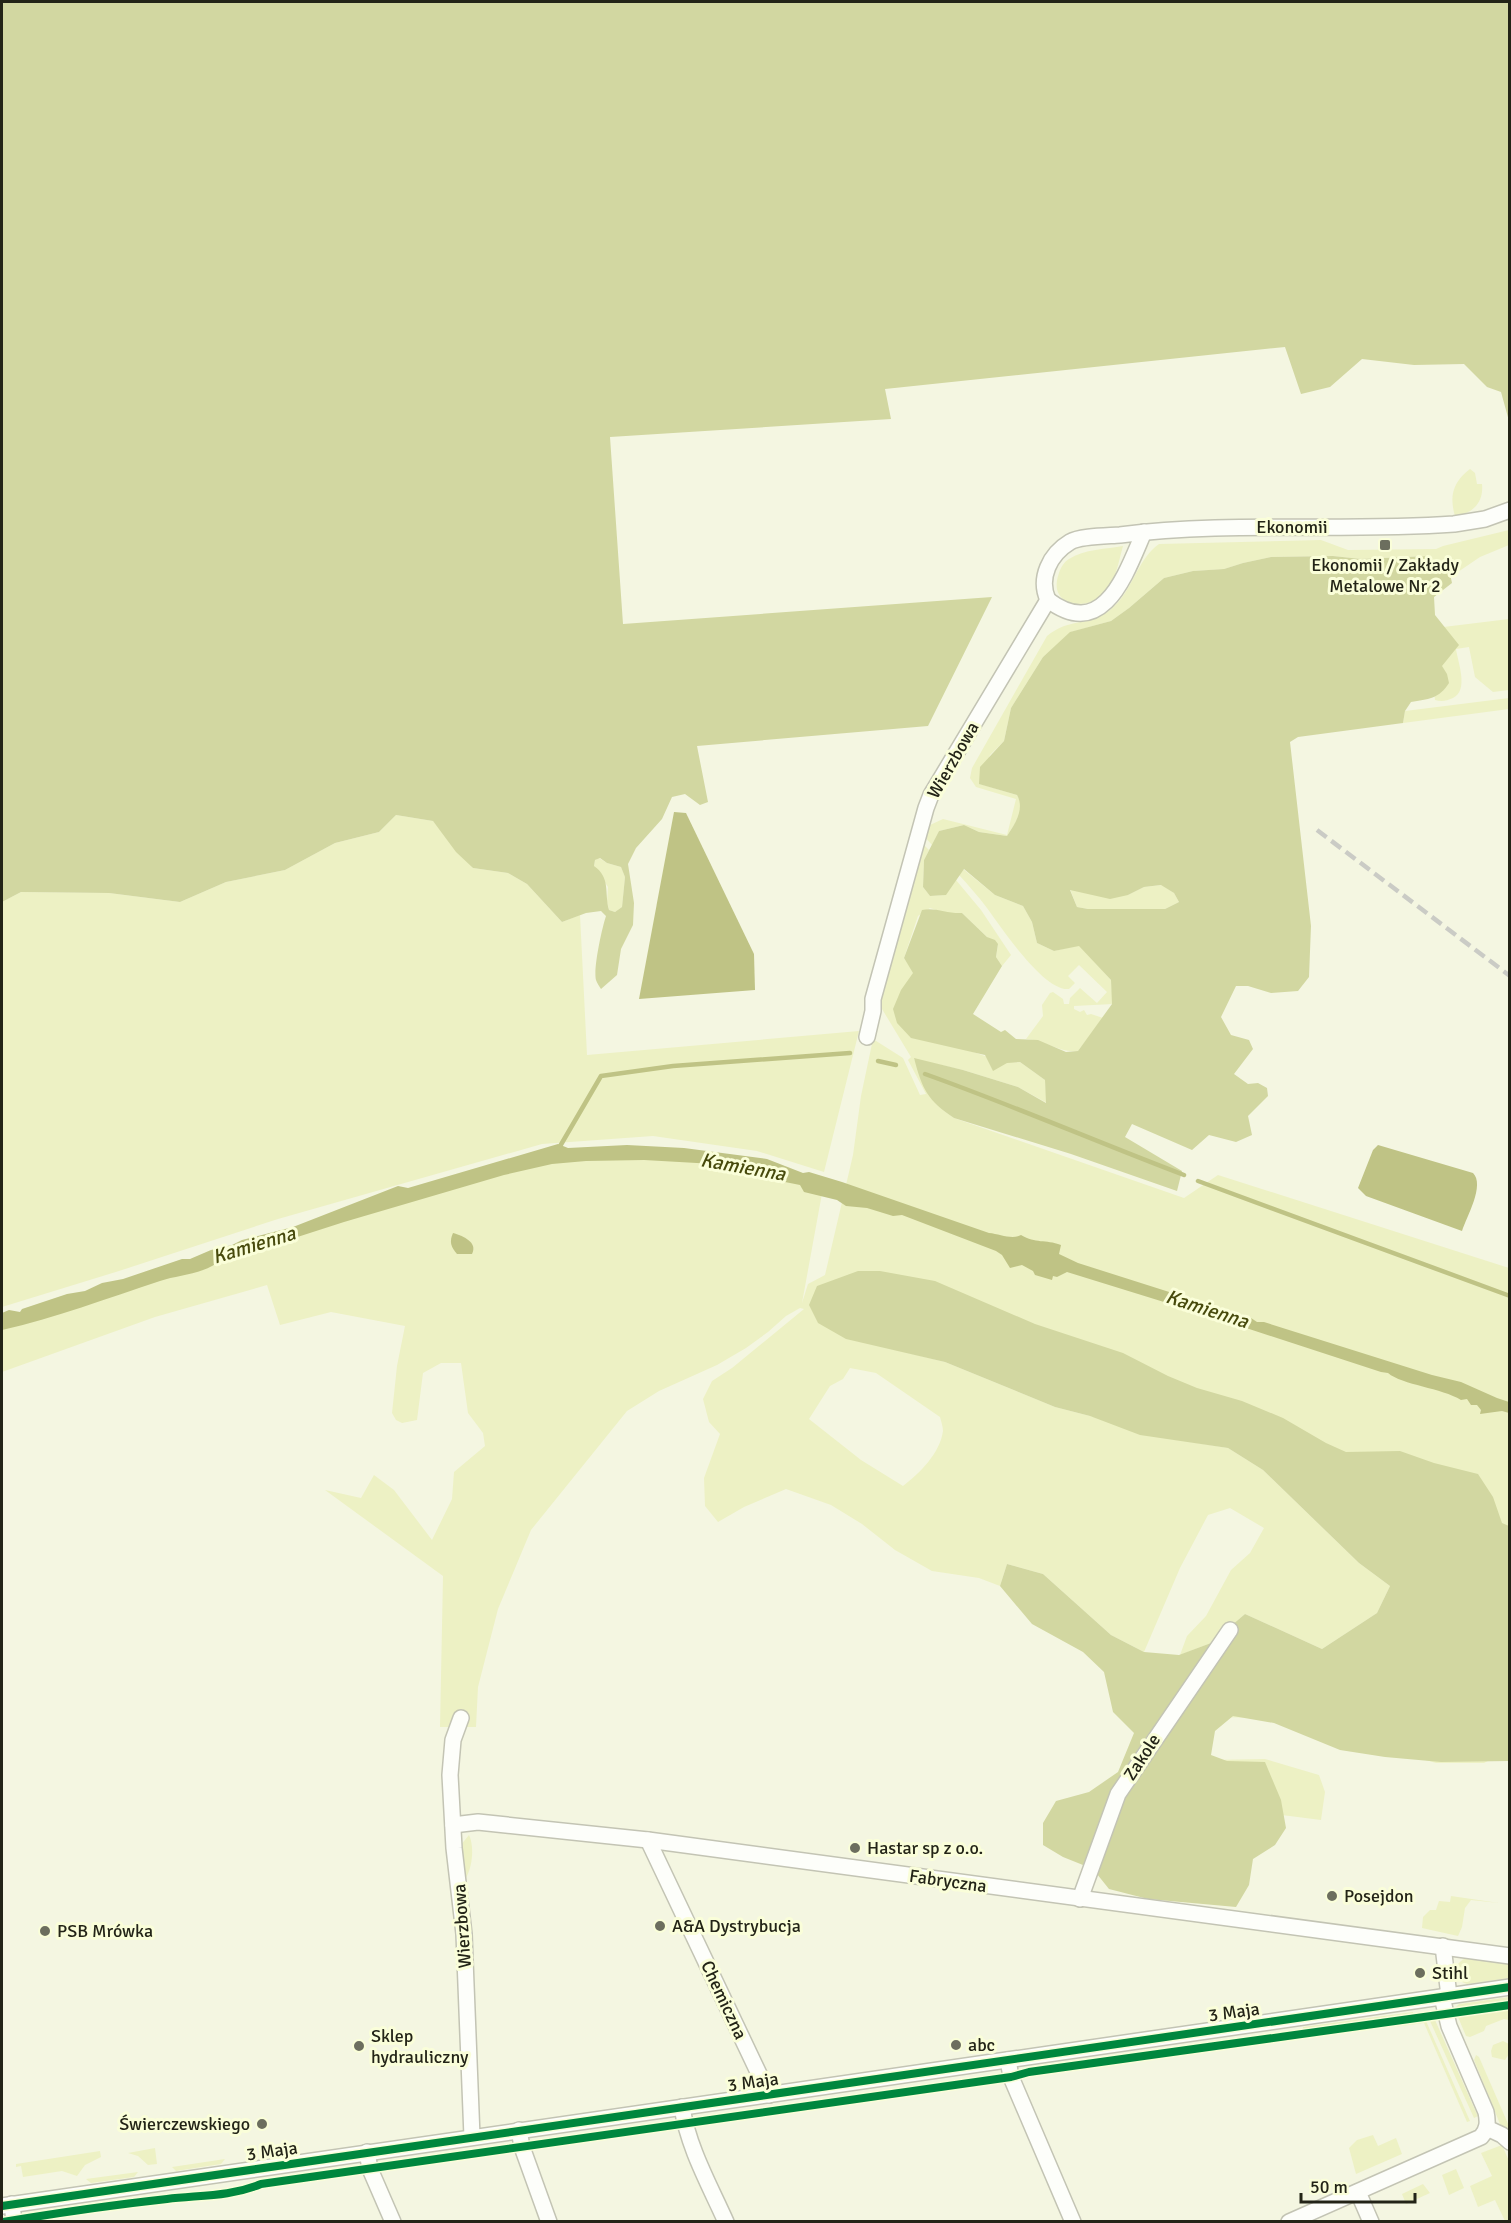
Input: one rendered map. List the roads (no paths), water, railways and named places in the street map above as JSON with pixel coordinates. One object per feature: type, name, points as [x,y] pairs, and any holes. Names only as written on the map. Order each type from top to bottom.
[{"type":"street","name":"Ekonomii","points":[[1048,600],[1045,594],[1044,579],[1050,562],[1072,541],[1144,532],[1219,527],[1437,526],[1471,522],[1509,510]]},
{"type":"street","points":[[1048,600],[1059,609],[1074,613],[1091,611],[1105,604],[1115,592],[1144,532]]},
{"type":"street","name":"Wierzbowa","points":[[867,1037],[873,1011],[873,999],[933,789],[1048,600]]},
{"type":"street","name":"Zakole","points":[[1080,1899],[1118,1794],[1230,1630]]},
{"type":"street","name":"Wierzbowa","points":[[461,1718],[450,1757],[453,1825],[464,1934],[472,2137]]},
{"type":"street","name":"Fabryczna","points":[[453,1825],[478,1822],[648,1840],[1509,1956]]},
{"type":"street","name":"Chemiczna","points":[[648,1840],[769,2095]]},
{"type":"street","points":[[1289,2222],[1481,2136],[1486,2128],[1486,2112],[1449,2026],[1445,1997],[1443,1946]]},
{"type":"street","name":"3 Maja","points":[[7,2205],[1509,1987]]},
{"type":"street","points":[[1008,2060],[1011,2077],[1073,2222]]},
{"type":"street","points":[[682,2107],[691,2143],[726,2222]]},
{"type":"street","points":[[1486,2128],[1502,2134],[1509,2142]]},
{"type":"street","points":[[519,2130],[522,2147],[549,2222]]},
{"type":"street","points":[[367,2152],[370,2169],[393,2222]]},
{"type":"street","points":[[1358,2192],[1371,2222]]},
{"type":"street","points":[[7,2205],[14,2222]]},
{"type":"water","points":[[674,812],[686,813],[754,954],[755,990],[639,999]]},
{"type":"water","name":"Kamienna","points":[[558,1144],[568,1148],[627,1145],[684,1148],[767,1159],[803,1173],[809,1172],[842,1182],[989,1233],[1010,1237],[1021,1235],[1031,1240],[1061,1245],[1059,1254],[1078,1263],[1251,1318],[1257,1322],[1264,1322],[1461,1382],[1509,1402],[1509,1413],[1502,1411],[1480,1414],[1481,1410],[1477,1405],[1471,1405],[1467,1399],[1461,1400],[1444,1392],[1403,1381],[1388,1373],[1234,1324],[1226,1324],[1193,1311],[1067,1272],[1057,1277],[1053,1276],[1052,1280],[1035,1275],[1033,1271],[1022,1265],[1010,1268],[1002,1255],[996,1251],[902,1215],[893,1216],[867,1208],[846,1206],[837,1200],[804,1192],[800,1185],[780,1181],[732,1165],[644,1160],[552,1164],[504,1175],[344,1222],[217,1263],[197,1272],[160,1281],[62,1314],[2,1330],[2,1313],[9,1310],[20,1312],[22,1309],[67,1294],[85,1291],[102,1283],[123,1279],[182,1259],[190,1259],[242,1240],[293,1227],[398,1186],[408,1188]]},
{"type":"water","points":[[1378,1145],[1473,1173],[1476,1178],[1476,1193],[1462,1231],[1366,1196],[1358,1188],[1373,1150]]},
{"type":"water","points":[[453,1233],[471,1243],[472,1254],[457,1254],[451,1244]]},
{"type":"waterway","points":[[559,1148],[601,1076],[673,1066],[850,1053]]},
{"type":"waterway","points":[[878,1061],[896,1065]]},
{"type":"waterway","points":[[925,1074],[1184,1175]]},
{"type":"waterway","points":[[1198,1181],[1510,1296]]},
{"type":"railway","points":[[1317,830],[1510,976]]},
{"type":"place","name":"Ekonomii / Zakłady Metalowe Nr 2","points":[[1385,545]]},
{"type":"place","name":"Hastar sp z o.o.","points":[[855,1848]]},
{"type":"place","name":"Posejdon","points":[[1332,1896]]},
{"type":"place","name":"A&A Dystrybucja","points":[[660,1926]]},
{"type":"place","name":"PSB Mrówka","points":[[45,1931]]},
{"type":"place","name":"Stihl","points":[[1420,1973]]},
{"type":"place","name":"abc","points":[[956,2045]]},
{"type":"place","name":"Sklep hydrauliczny","points":[[359,2046]]},
{"type":"place","name":"Świerczewskiego","points":[[262,2124]]}]
